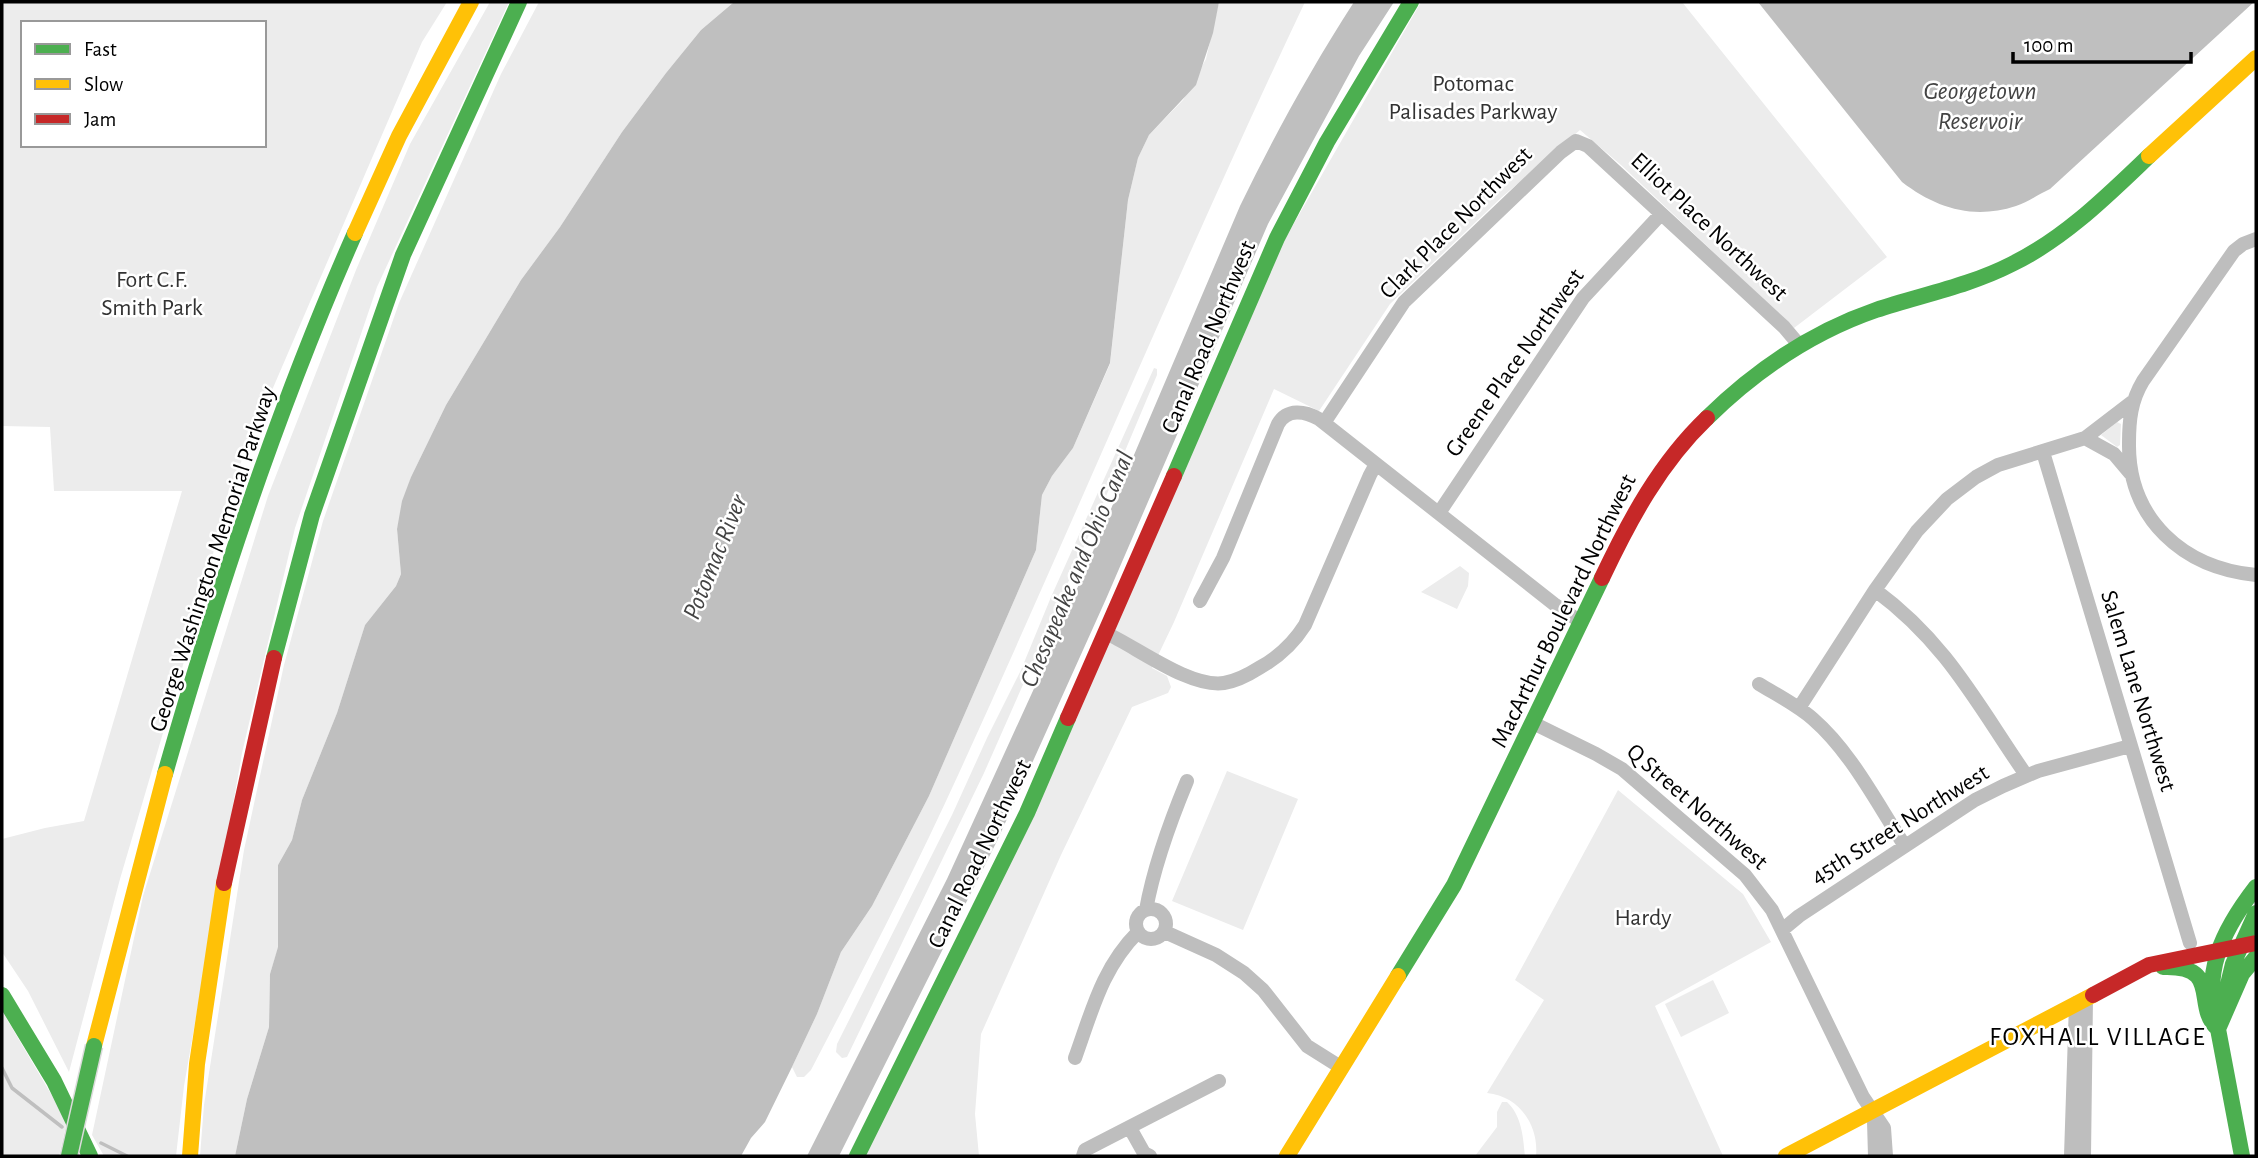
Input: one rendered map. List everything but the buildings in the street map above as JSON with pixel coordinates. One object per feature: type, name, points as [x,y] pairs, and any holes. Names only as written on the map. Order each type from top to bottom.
[{"type":"main road","name":"George Washington Memorial Parkway","points":[[69,1156],[146,841],[198,666],[263,466],[333,286],[391,153],[471,2]]},
{"type":"main road","points":[[190,1156],[197,1064],[226,871],[271,667],[312,514],[403,255],[519,2]]},
{"type":"main road","name":"Canal Road Northwest","points":[[856,1156],[996,878],[1107,633],[1277,238],[1327,142],[1411,2]]},
{"type":"main road","name":"MacArthur Boulevard Northwest","points":[[1287,1156],[1454,885],[1630,519],[1673,454],[1695,428],[1756,374],[1830,328],[1866,314],[1982,279],[2044,247],[2088,214],[2256,58]]},
{"type":"main road","points":[[2242,1156],[2218,1029],[2212,1014],[2211,996],[2220,944],[2233,916],[2256,887]]},
{"type":"main road","points":[[2218,1029],[2233,964],[2249,939],[2256,913]]},
{"type":"main road","points":[[1786,1156],[2149,965],[2220,944],[2249,939]]},
{"type":"main road","points":[[2149,965],[2154,956],[2190,943],[2220,944]]},
{"type":"main road","points":[[2218,1029],[2227,1015],[2234,988],[2256,957]]},
{"type":"main road","points":[[2149,965],[2188,968],[2196,974],[2206,989],[2210,1022],[2218,1029]]},
{"type":"main road","points":[[2,995],[42,1059],[90,1156]]},
{"type":"street","name":"Clark Place Northwest","points":[[1324,423],[1409,297],[1570,145],[1576,141],[1585,144]]},
{"type":"street","name":"Elliot Place Northwest","points":[[1585,144],[1784,327],[1800,346]]},
{"type":"street","name":"Greene Place Northwest","points":[[1439,513],[1583,298],[1661,214]]},
{"type":"street","points":[[2130,473],[2129,425],[2132,402],[2152,367],[2234,251],[2256,239]]},
{"type":"street","points":[[1799,708],[1875,590],[1922,525],[1961,487],[1997,465],[2085,438],[2132,402]]},
{"type":"street","points":[[1200,601],[1223,558],[1278,424],[1283,417],[1295,412],[1313,415],[1324,423],[1554,604],[1581,622]]},
{"type":"street","points":[[2085,438],[2114,454],[2130,473],[2148,513],[2175,544],[2190,555],[2213,565],[2256,575]]},
{"type":"street","name":"Salem Lane Northwest","points":[[2043,452],[2190,943]]},
{"type":"street","points":[[1107,633],[1188,677],[1206,683],[1232,681],[1272,661],[1289,646],[1305,625],[1376,464]]},
{"type":"street","points":[[1875,590],[1913,620],[1941,650],[2026,775]]},
{"type":"street","points":[[1759,684],[1799,708],[1819,724],[1843,752],[1905,846]]},
{"type":"street","name":"Q Street Northwest","points":[[1533,723],[1606,759],[1630,776],[1752,882],[1772,910],[1871,1112],[1874,1121],[1875,1156]]},
{"type":"street","name":"45th Street Northwest","points":[[1782,930],[1975,800],[2026,775],[2130,746]]},
{"type":"street","points":[[1074,1058],[1110,968],[1119,952],[1138,932],[1137,919],[1146,909],[1169,824],[1187,781]]},
{"type":"street","points":[[1138,932],[1150,939],[1158,938],[1165,932],[1166,919],[1162,912],[1146,909]]},
{"type":"street","points":[[1165,932],[1216,955],[1244,972],[1263,990],[1307,1046],[1342,1069]]},
{"type":"street","points":[[2071,1156],[2081,1000]]},
{"type":"street","points":[[2081,1000],[2084,1156]]},
{"type":"street","points":[[1083,1156],[1085,1150],[1219,1081]]},
{"type":"street","name":"Q Street Northwest","points":[[1871,1112],[1884,1128],[1886,1156]]},
{"type":"street","points":[[1130,1128],[1144,1153],[1150,1156]]},
{"type":"green space","name":"Fort C.F. Smith Park","points":[[2,2],[447,2],[422,42],[229,490],[198,614],[120,879],[69,1072],[28,991],[2,952],[2,839],[84,821],[182,491],[54,491],[50,427],[2,426]]},
{"type":"green space","points":[[490,2],[509,2],[377,287],[295,528],[242,753],[184,1086],[176,1156],[104,1156],[92,1135],[143,896],[268,496],[356,270],[410,144]]},
{"type":"green space","points":[[539,2],[734,2],[701,30],[666,73],[622,132],[560,227],[521,280],[446,405],[411,477],[397,529],[401,574],[396,586],[365,625],[337,713],[302,800],[292,840],[278,865],[278,948],[270,974],[269,1027],[247,1099],[235,1156],[200,1156],[204,1105],[244,850],[284,665],[323,521],[399,303],[501,74]]},
{"type":"green space","points":[[1219,2],[1305,2],[1216,194],[942,811],[811,1070],[804,1077],[797,1077],[792,1067],[817,1014],[841,952],[872,906],[929,796],[1036,550],[1042,495],[1052,476],[1073,448],[1110,364],[1128,200],[1138,158],[1149,135],[1183,100],[1206,59]]},
{"type":"green space","name":"Potomac Palisades Parkway","points":[[1421,2],[1682,2],[1887,257],[1794,328],[1621,165],[1580,130],[1502,197],[1390,304],[1319,411],[1274,389],[1152,668],[1167,676],[1171,687],[1168,693],[1132,707],[1061,855],[981,1034],[975,1114],[979,1156],[864,1156],[1277,253]]},
{"type":"green space","points":[[1154,368],[1157,369],[1157,375],[984,773],[847,1057],[842,1058],[836,1052],[837,1044],[1021,670]]},
{"type":"green space","points":[[2117,422],[2121,424],[2120,445],[2117,447],[2101,435]]},
{"type":"green space","points":[[1460,566],[1469,573],[1468,586],[1457,609],[1421,592]]},
{"type":"green space","points":[[1227,771],[1298,799],[1243,930],[1172,901]]},
{"type":"green space","name":"Hardy","points":[[1618,790],[1743,894],[1771,942],[1655,1006],[1723,1156],[1536,1156],[1534,1134],[1525,1114],[1509,1100],[1487,1093],[1544,1000],[1515,980]]},
{"type":"green space","points":[[1713,980],[1729,1013],[1681,1037],[1665,1004]]},
{"type":"green space","points":[[2,1011],[67,1121],[59,1156],[2,1156]]},
{"type":"green space","points":[[1502,1102],[1507,1102],[1519,1120],[1525,1156],[1475,1156],[1497,1127],[1497,1112]]},
{"type":"water","name":"Potomac River","points":[[734,2],[1219,2],[1213,33],[1196,85],[1149,135],[1138,158],[1128,200],[1110,363],[1073,448],[1052,476],[1042,495],[1036,550],[929,796],[872,906],[841,952],[817,1014],[792,1067],[765,1122],[751,1138],[741,1156],[235,1156],[247,1099],[269,1027],[270,974],[278,947],[278,865],[292,840],[302,800],[337,713],[365,625],[396,586],[401,574],[397,529],[402,501],[411,477],[446,405],[521,280],[560,227],[622,132],[666,73],[701,30]]},
{"type":"water","points":[[1354,2],[1394,2],[1359,56],[1268,224],[1106,599],[997,841],[839,1156],[807,1156],[947,879],[1042,671],[1240,206],[1294,102]]},
{"type":"water","name":"Georgetown Reservoir","points":[[1758,2],[2254,2],[2050,189],[2016,206],[1985,212],[1942,205],[1902,182]]},
{"type":"waterway","points":[[2,1068],[12,1088],[62,1127]]},
{"type":"waterway","points":[[101,1143],[127,1156]]},
{"type":"traffic: fast","points":[[274,658],[312,515],[403,255],[519,2]]},
{"type":"traffic: fast","points":[[1174,476],[1277,238],[1327,142],[1411,2]]},
{"type":"traffic: fast","points":[[1707,418],[1745,384],[1807,341],[1852,319],[1996,272],[2031,254],[2085,215],[2149,156]]},
{"type":"traffic: fast","points":[[165,774],[251,500],[300,365],[355,233]]},
{"type":"traffic: fast","points":[[1398,976],[1454,885],[1602,578]]},
{"type":"traffic: fast","points":[[857,1156],[1027,813],[1068,718]]},
{"type":"traffic: fast","points":[[2242,1156],[2213,1009],[2212,989],[2218,954],[2225,936],[2256,887]]},
{"type":"traffic: fast","points":[[2225,997],[2233,964],[2256,913]]},
{"type":"traffic: fast","points":[[2163,967],[2182,968],[2200,980],[2211,1020],[2218,1029],[2242,974],[2256,957]]},
{"type":"traffic: fast","points":[[2,995],[54,1081],[90,1156]]},
{"type":"traffic: fast","points":[[69,1156],[94,1046]]},
{"type":"traffic: slow","points":[[355,233],[399,136],[471,2]]},
{"type":"traffic: slow","points":[[2149,156],[2256,58]]},
{"type":"traffic: slow","points":[[94,1046],[165,774]]},
{"type":"traffic: slow","points":[[190,1156],[197,1064],[224,883]]},
{"type":"traffic: slow","points":[[1287,1156],[1398,976]]},
{"type":"traffic: slow","points":[[1786,1156],[2093,995]]},
{"type":"traffic: jam","points":[[1602,578],[1647,493],[1690,435],[1707,418]]},
{"type":"traffic: jam","points":[[1068,718],[1174,476]]},
{"type":"traffic: jam","points":[[224,883],[274,658]]},
{"type":"traffic: jam","points":[[2093,995],[2149,965],[2256,943]]},
{"type":"district","name":"FOXHALL VILLAGE","points":[[2098,1037]]},
{"type":"water label","name":"Chesapeake and Ohio Canal","points":[[1077,569]]}]
